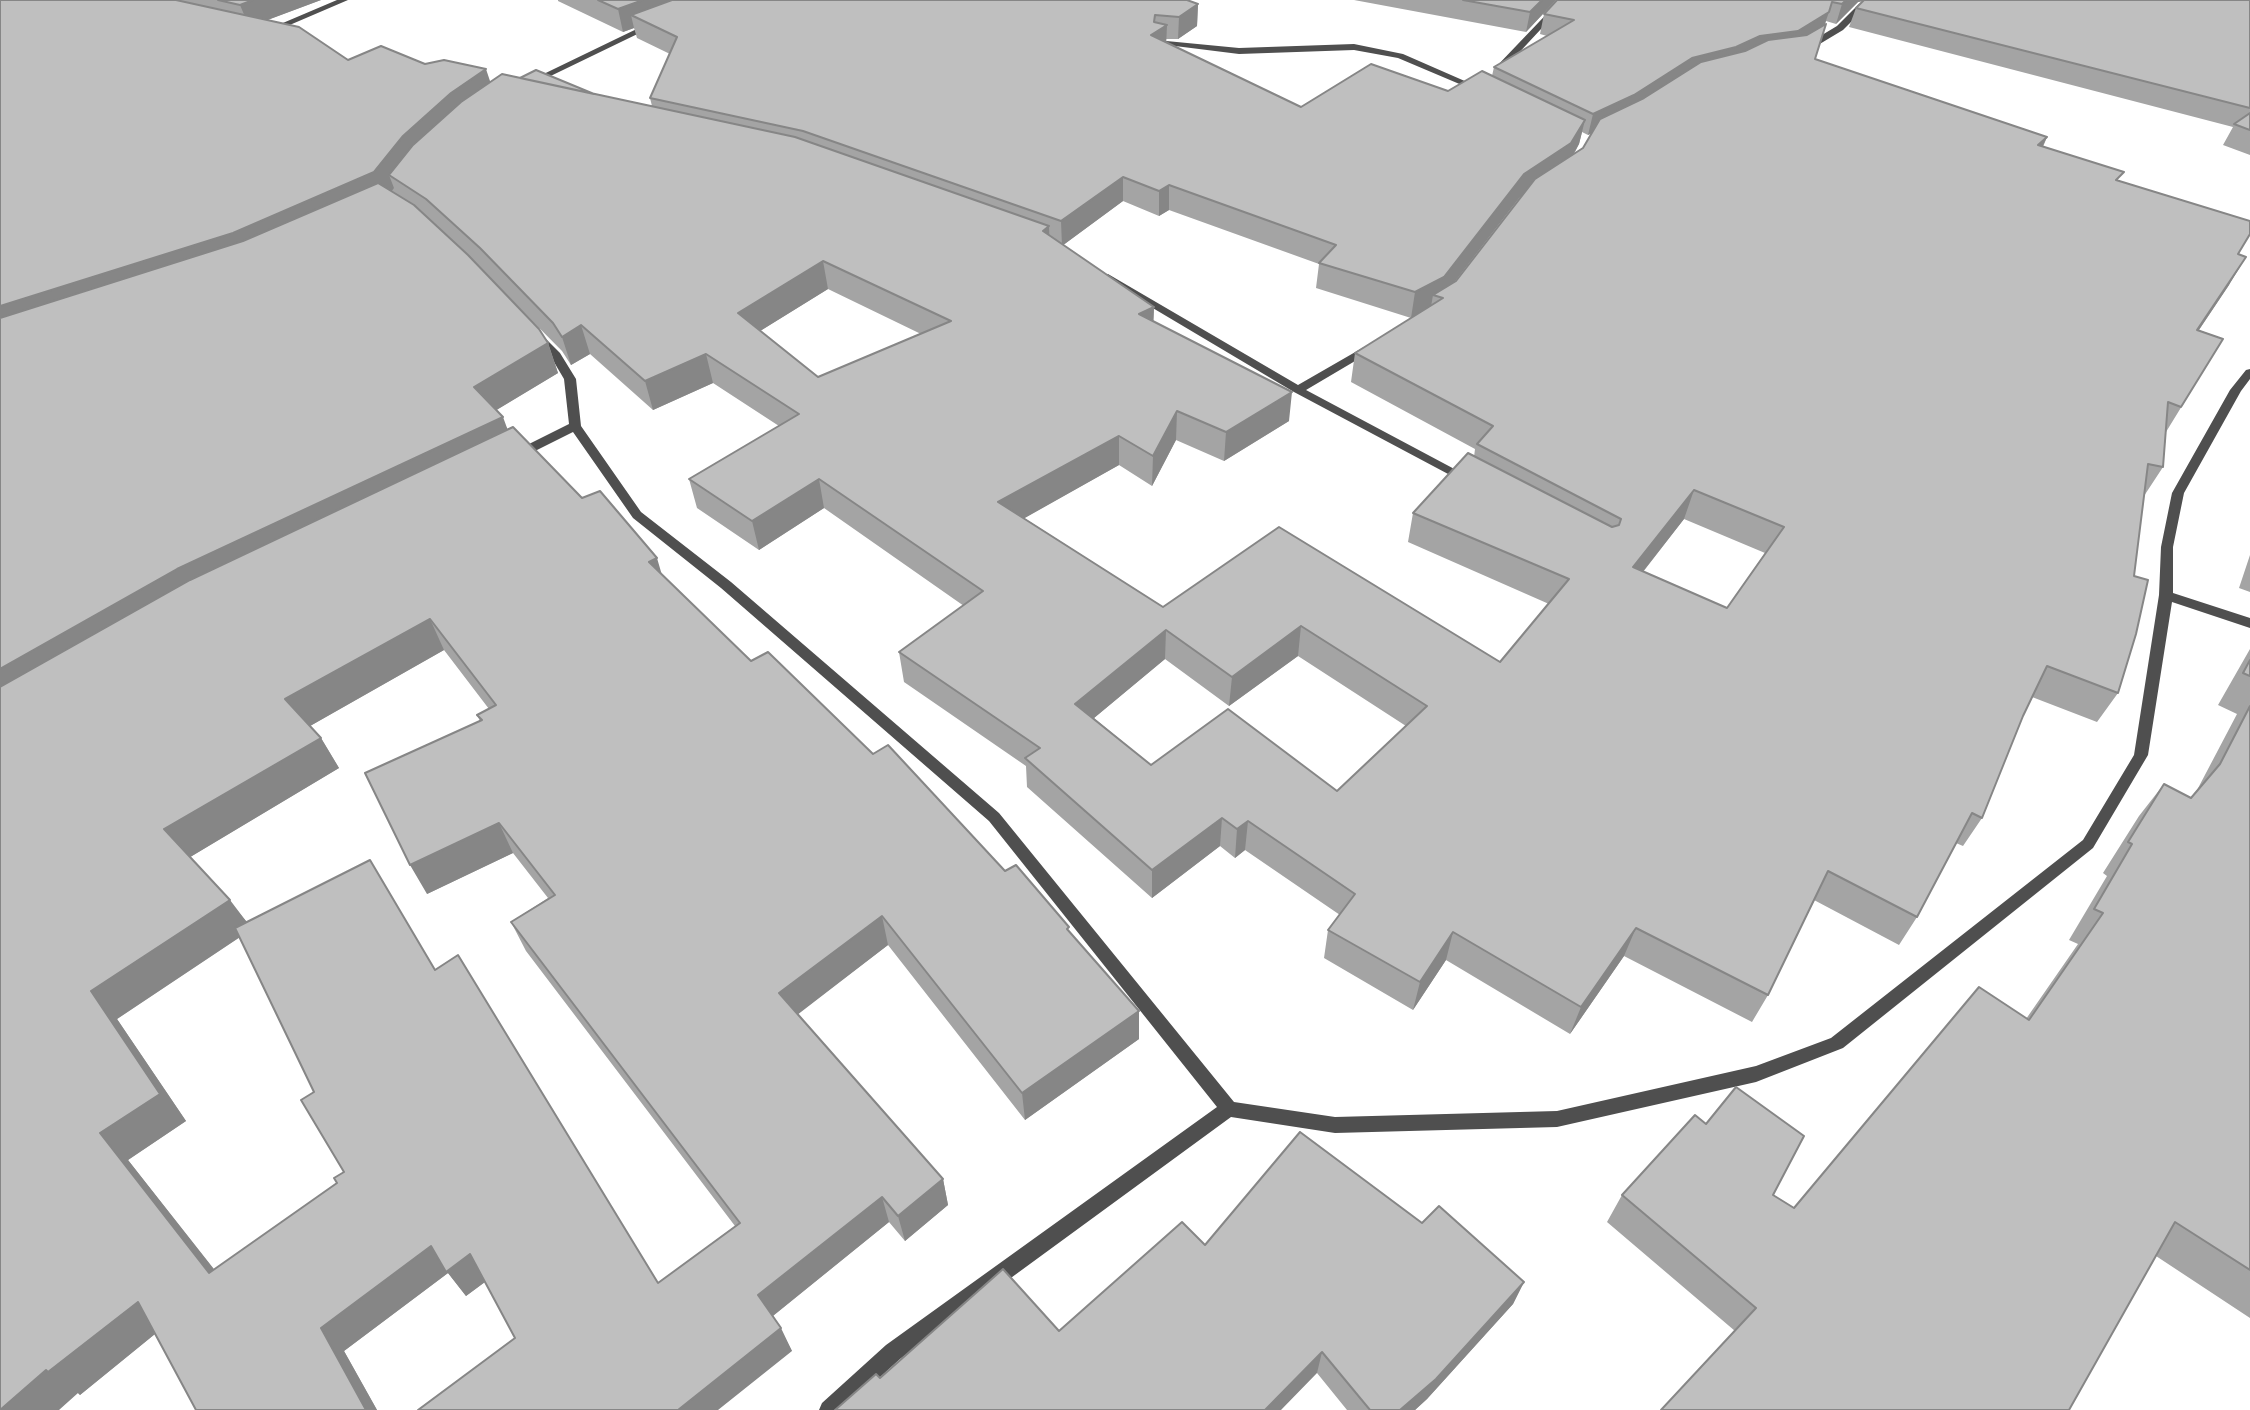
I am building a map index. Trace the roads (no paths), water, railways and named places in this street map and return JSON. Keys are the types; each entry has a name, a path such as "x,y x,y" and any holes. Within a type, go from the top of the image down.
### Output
{"street":[{"path":"264,32 344,0"},
{"path":"1480,89 1564,0"},
{"path":"1795,56 1840,28 1862,6 1878,0"},
{"path":"522,87 656,24"},
{"path":"252,37 278,43"},
{"path":"1159,42 1239,51 1354,47 1400,56 1490,95"},
{"path":"1096,270 1298,390 1481,486"},
{"path":"529,327 556,355 570,379 575,426 637,515 726,585 994,817 1229,1109 1335,1125 1557,1119 1756,1074 1837,1042 2088,845 2141,755 2166,595 2166,547 2178,493 2236,390 2250,372"},
{"path":"1298,390 1377,345"},
{"path":"502,461 575,426"},
{"path":"2166,595 2250,623"},
{"path":"829,1410 893,1352 1229,1109"}]}
